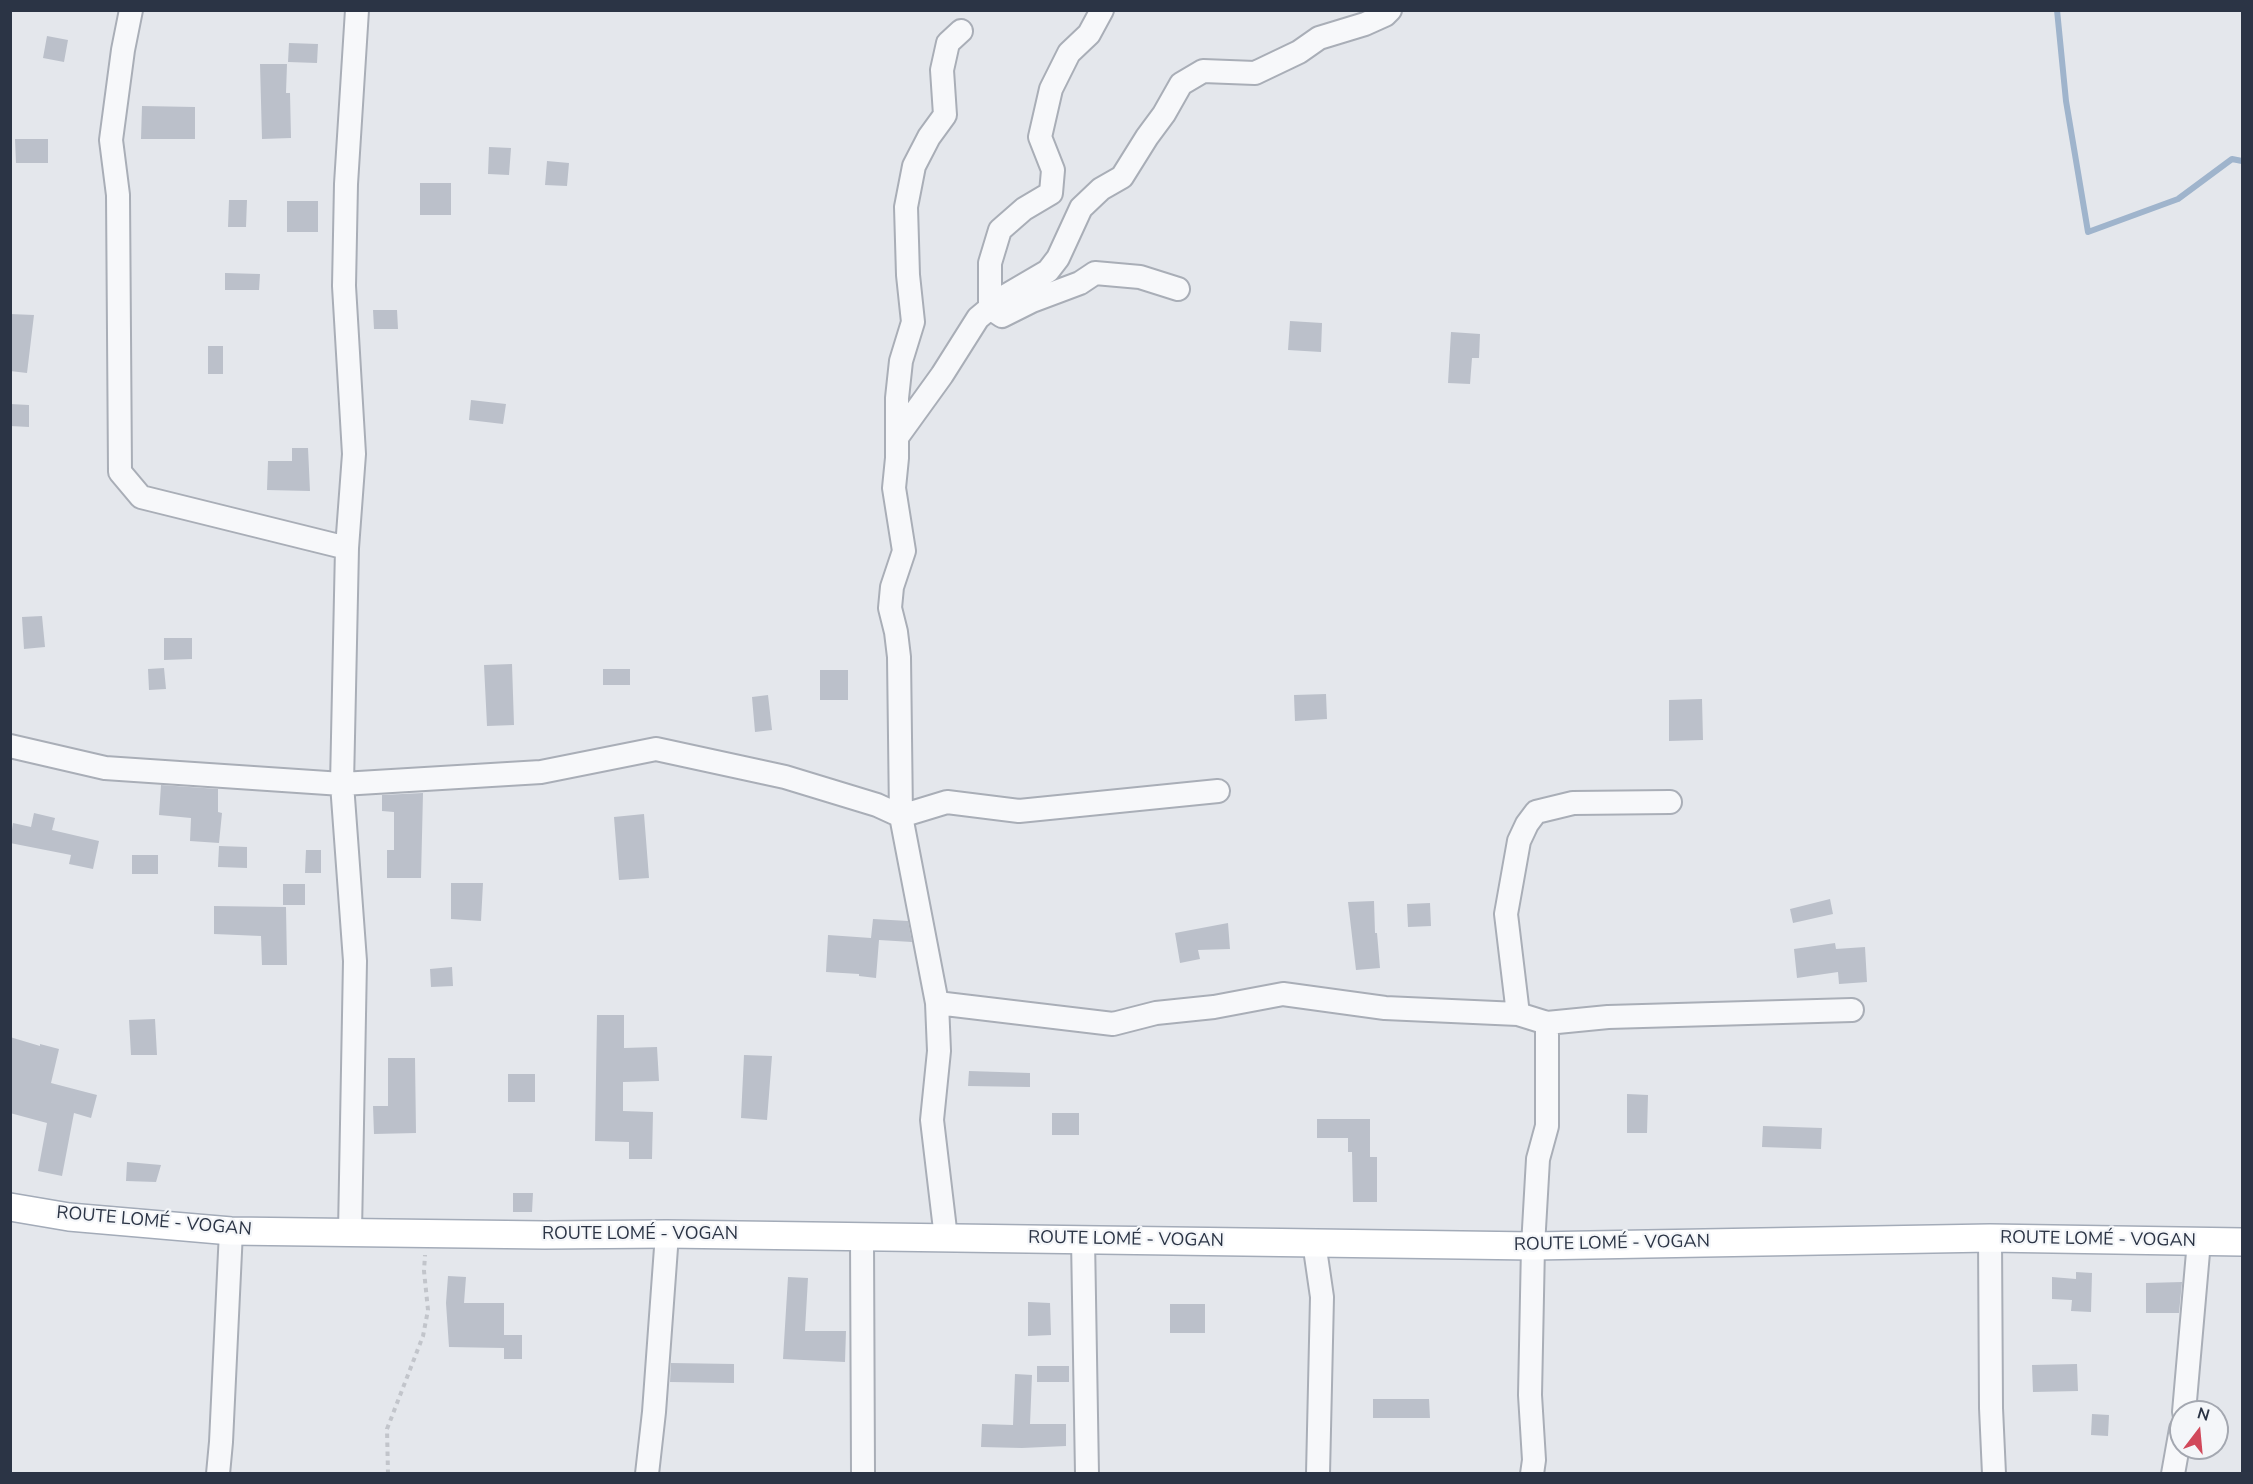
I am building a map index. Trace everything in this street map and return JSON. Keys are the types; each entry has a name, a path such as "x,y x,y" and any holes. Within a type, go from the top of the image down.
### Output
{"main road":[{"name":"ROUTE LOMÉ - VOGAN","path":"10,1207 69,1217 231,1231 667,1234 1533,1246 1990,1238 2242,1242"}],"street":[{"path":"131,10 123,50 111,140 118,195 120,472 141,497 347,548"},
{"path":"351,1232 355,961 342,784 347,548 354,454 344,286 346,184 357,10"},
{"path":"990,308 990,263 1000,230 1024,209 1051,193 1053,170 1040,137 1051,89 1069,53 1089,34 1102,10"},
{"path":"898,436 942,375 978,318 1006,295 1048,271 1062,250 1081,208 1101,189 1122,177 1181,84 1203,71 1255,73 1299,52 1319,38 1365,24 1385,15 1390,10"},
{"path":"946,1238 932,1120 939,1051 937,1003 901,816 899,657 890,608 892,587 904,551 894,488 898,436 897,398 901,361 913,322 908,275 906,207 914,166 929,136 945,115 942,70 948,43 960,31"},
{"path":"990,308 1002,316 1032,301 1080,283 1095,273 1140,277 1178,290"},
{"path":"10,746 105,768 342,784 541,772 656,749 785,777 877,805 901,816 947,802 1019,811 1218,791"},
{"path":"1518,1014 1506,914 1519,841 1527,824 1536,812 1573,803 1670,802"},
{"path":"937,1003 1113,1024 1156,1013 1214,1007 1283,994 1385,1008 1518,1014 1547,1023 1608,1017 1852,1010"},
{"path":"1532,1473 1534,1460 1530,1395 1533,1246 1538,1159 1546,1126 1547,1023"},
{"path":"218,1473 231,1231"},
{"path":"647,1473 654,1412 667,1234"},
{"path":"862,1238 863,1473"},
{"path":"1990,1238 1991,1408 1994,1473"},
{"path":"1083,1239 1087,1473"},
{"path":"2185,1400 2199,1241"},
{"path":"1314,1242 1322,1297 1318,1473"}],"path":[{"path":"388,1473 387,1429 423,1336 428,1310 424,1270 426,1234"}],"building":[{"path":"47,36 68,40 64,62 43,58"},
{"path":"289,43 318,44 317,63 288,62"},
{"path":"260,64 287,64 286,93 290,93 291,138 262,139"},
{"path":"142,106 195,107 195,139 141,139"},
{"path":"15,139 48,139 48,163 16,163"},
{"path":"489,147 511,148 509,175 488,174"},
{"path":"547,161 569,163 567,186 545,185"},
{"path":"420,183 451,183 451,215 420,215"},
{"path":"229,200 247,200 246,227 228,227"},
{"path":"287,201 318,201 318,232 287,232"},
{"path":"225,273 260,274 259,290 225,290"},
{"path":"373,310 397,310 398,329 374,329"},
{"path":"10,314 34,315 27,373 10,371"},
{"path":"1290,321 1322,323 1321,352 1288,350"},
{"path":"1451,332 1480,334 1479,358 1472,358 1470,384 1448,383"},
{"path":"208,346 223,346 223,374 208,374"},
{"path":"471,400 506,404 503,424 469,420"},
{"path":"10,404 29,405 29,427 10,426"},
{"path":"292,448 308,448 310,491 267,490 268,461 292,461"},
{"path":"42,616 45,647 24,649 22,617"},
{"path":"164,638 192,638 192,659 164,660"},
{"path":"512,664 514,725 487,726 484,665"},
{"path":"164,668 166,689 149,690 148,669"},
{"path":"603,669 630,669 630,685 603,685"},
{"path":"820,670 848,670 848,700 820,700"},
{"path":"1326,694 1327,719 1295,721 1294,695"},
{"path":"768,695 772,730 755,732 752,697"},
{"path":"1702,699 1703,740 1669,741 1669,700"},
{"path":"161,785 218,789 218,812 222,813 219,843 190,841 191,818 159,815"},
{"path":"423,793 421,878 387,878 387,850 394,850 394,812 382,811 382,795"},
{"path":"34,813 55,818 52,830 99,841 93,869 69,864 71,855 10,843 13,823 31,827"},
{"path":"644,814 649,878 619,880 614,817"},
{"path":"219,846 247,847 247,868 218,867"},
{"path":"306,850 321,850 321,873 305,873"},
{"path":"132,855 158,855 158,874 132,874"},
{"path":"451,883 483,883 481,921 451,919"},
{"path":"283,884 305,884 305,905 283,905"},
{"path":"1830,899 1833,914 1793,923 1790,909"},
{"path":"1374,901 1375,933 1377,933 1380,968 1356,970 1348,902"},
{"path":"1430,903 1431,926 1408,927 1407,904"},
{"path":"214,906 286,907 287,965 262,965 261,936 214,934"},
{"path":"873,919 908,921 912,942 879,940 876,978 859,976 859,974 826,972 828,935 871,938"},
{"path":"1228,923 1230,949 1198,950 1200,959 1180,963 1175,933"},
{"path":"1835,943 1836,949 1865,947 1867,982 1839,984 1838,972 1797,978 1794,949"},
{"path":"452,967 453,986 431,987 430,969"},
{"path":"597,1015 624,1015 624,1048 657,1047 659,1081 623,1082 623,1111 653,1112 652,1159 629,1159 629,1142 595,1141"},
{"path":"155,1019 157,1055 131,1055 129,1020"},
{"path":"10,1037 59,1049 51,1083 97,1095 91,1118 74,1113 62,1176 38,1171 47,1123 10,1113"},
{"path":"744,1055 772,1056 767,1120 741,1118"},
{"path":"388,1058 415,1058 416,1133 374,1134 373,1106 388,1106"},
{"path":"969,1071 1030,1073 1030,1087 968,1086"},
{"path":"508,1074 535,1074 535,1102 508,1102"},
{"path":"1627,1094 1648,1095 1647,1133 1627,1133"},
{"path":"1052,1113 1079,1113 1079,1135 1052,1135"},
{"path":"1317,1119 1370,1119 1370,1157 1377,1157 1377,1202 1353,1202 1352,1152 1348,1152 1348,1138 1317,1138"},
{"path":"1763,1126 1822,1128 1821,1149 1762,1147"},
{"path":"127,1162 161,1165 156,1182 126,1181"},
{"path":"513,1193 533,1193 532,1212 513,1212"},
{"path":"2076,1272 2092,1273 2091,1312 2071,1311 2072,1300 2052,1299 2052,1277 2076,1279"},
{"path":"448,1276 466,1277 464,1303 504,1303 504,1335 522,1335 522,1359 504,1359 504,1348 449,1347 446,1303"},
{"path":"788,1277 808,1278 805,1331 846,1331 845,1362 783,1359"},
{"path":"2182,1282 2179,1313 2146,1313 2146,1283"},
{"path":"1028,1302 1050,1303 1051,1335 1028,1336"},
{"path":"1170,1304 1205,1304 1205,1333 1170,1333"},
{"path":"671,1363 734,1364 734,1383 670,1382"},
{"path":"2077,1364 2078,1391 2033,1392 2032,1365"},
{"path":"1037,1366 1069,1366 1069,1382 1037,1382"},
{"path":"1015,1374 1032,1375 1030,1424 1066,1424 1066,1446 981,1447 982,1424 1013,1425"},
{"path":"1373,1399 1429,1399 1430,1418 1373,1418"},
{"path":"2092,1414 2109,1415 2108,1436 2091,1435"}],"waterway":[{"path":"2057,10 2066,101 2088,232 2178,199 2232,159 2242,161"}]}
